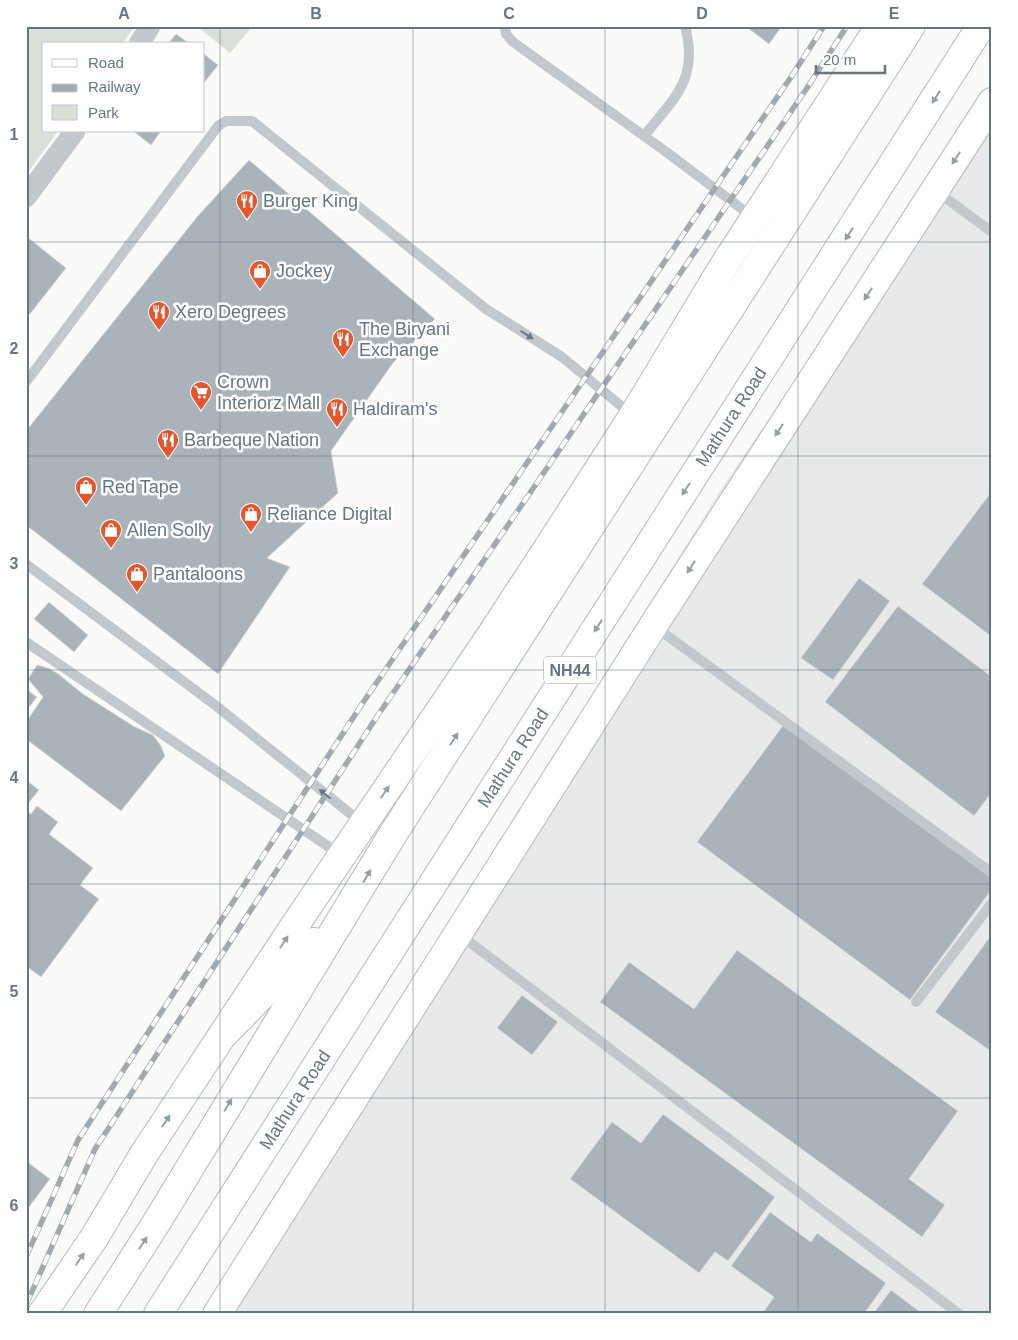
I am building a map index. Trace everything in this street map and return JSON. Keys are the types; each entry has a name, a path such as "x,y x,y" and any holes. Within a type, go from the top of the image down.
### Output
{"main road":[{"path":"26,1311 49,1304 94,1238 144,1154 493,632 633,416 723,267 880,26"},
{"path":"98,1314 393,834 911,26"},
{"name":"Mathura Road","path":"158,1314 981,26"},
{"path":"217,1314 653,626 992,102"},
{"path":"222,1036 348,906"}],"street":[{"path":"140,42 150,26"},
{"path":"26,197 74,132"}],"lane":[{"path":"505,26 506,34 513,42 755,218"},
{"path":"644,136 680,90 685,79 690,64 690,46 685,26"},
{"path":"26,382 218,126 226,121 252,121 486,309 562,357 633,416"},
{"path":"935,190 992,232"},
{"path":"26,564 215,705 363,824"},
{"path":"653,626 992,873"},
{"path":"26,642 342,856"},
{"path":"916,1002 992,903"},
{"path":"458,933 959,1314"}],"shaded area":[{"path":"992,89 992,1314 205,1314 723,486"}],"green space":[{"path":"26,26 135,26 123,42 42,42 42,132 57,132 26,175"},
{"path":"197,26 253,26 230,53"}],"building":[{"path":"745,26 782,26 769,44"},
{"path":"176,34 187,42 170,42"},
{"path":"205,55 218,65 205,82"},
{"path":"134,132 160,132 151,145"},
{"name":"Crown Interiorz Mall","path":"249,160 435,319 393,363 331,451 338,493 267,558 290,567 218,674 26,525 26,431 197,217"},
{"path":"26,236 66,268 26,319"},
{"path":"992,491 992,637 922,584"},
{"path":"859,578 890,601 833,680 801,658"},
{"path":"49,602 88,635 74,652 34,619"},
{"path":"898,606 992,677 992,792 974,816 825,702"},
{"path":"37,665 57,673 83,694 135,727 153,735 161,746 165,756 121,811 26,739 26,722 43,697 28,679"},
{"path":"26,689 37,697 26,711"},
{"path":"784,724 992,878 992,889 910,1000 697,842"},
{"path":"26,780 39,790 26,806"},
{"path":"37,806 58,822 49,834 93,868 80,885 99,899 41,977 26,966 26,811 31,814"},
{"path":"992,934 992,1052 935,1012"},
{"path":"737,950 958,1111 909,1179 945,1205 922,1237 600,1002 629,962 694,1009"},
{"path":"522,995 558,1022 532,1055 497,1028"},
{"path":"663,1114 775,1197 728,1261 715,1252 699,1273 570,1179 612,1122 641,1143"},
{"path":"26,1161 50,1179 26,1211"},
{"path":"770,1212 811,1242 817,1233 886,1283 864,1314 762,1314 774,1297 731,1266"},
{"path":"891,1290 923,1314 873,1314"}],"railway":[{"path":"26,1257 78,1140 362,704 824,26"},
{"path":"26,1305 95,1149 378,715 807,88 847,26"}],"place":[{"name":"Burger King","path":"247,220"},
{"name":"Jockey","path":"260,290"},
{"name":"Xero Degrees","path":"159,331"},
{"name":"The Biryani Exchange","path":"343,358"},
{"name":"Crown Interiorz Mall","path":"201,411"},
{"name":"Haldiram's","path":"337,428"},
{"name":"Barbeque Nation","path":"168,459"},
{"name":"Red Tape","path":"86,506"},
{"name":"Reliance Digital","path":"251,533"},
{"name":"Allen Solly","path":"111,549"},
{"name":"Pantaloons","path":"137,593"}]}
